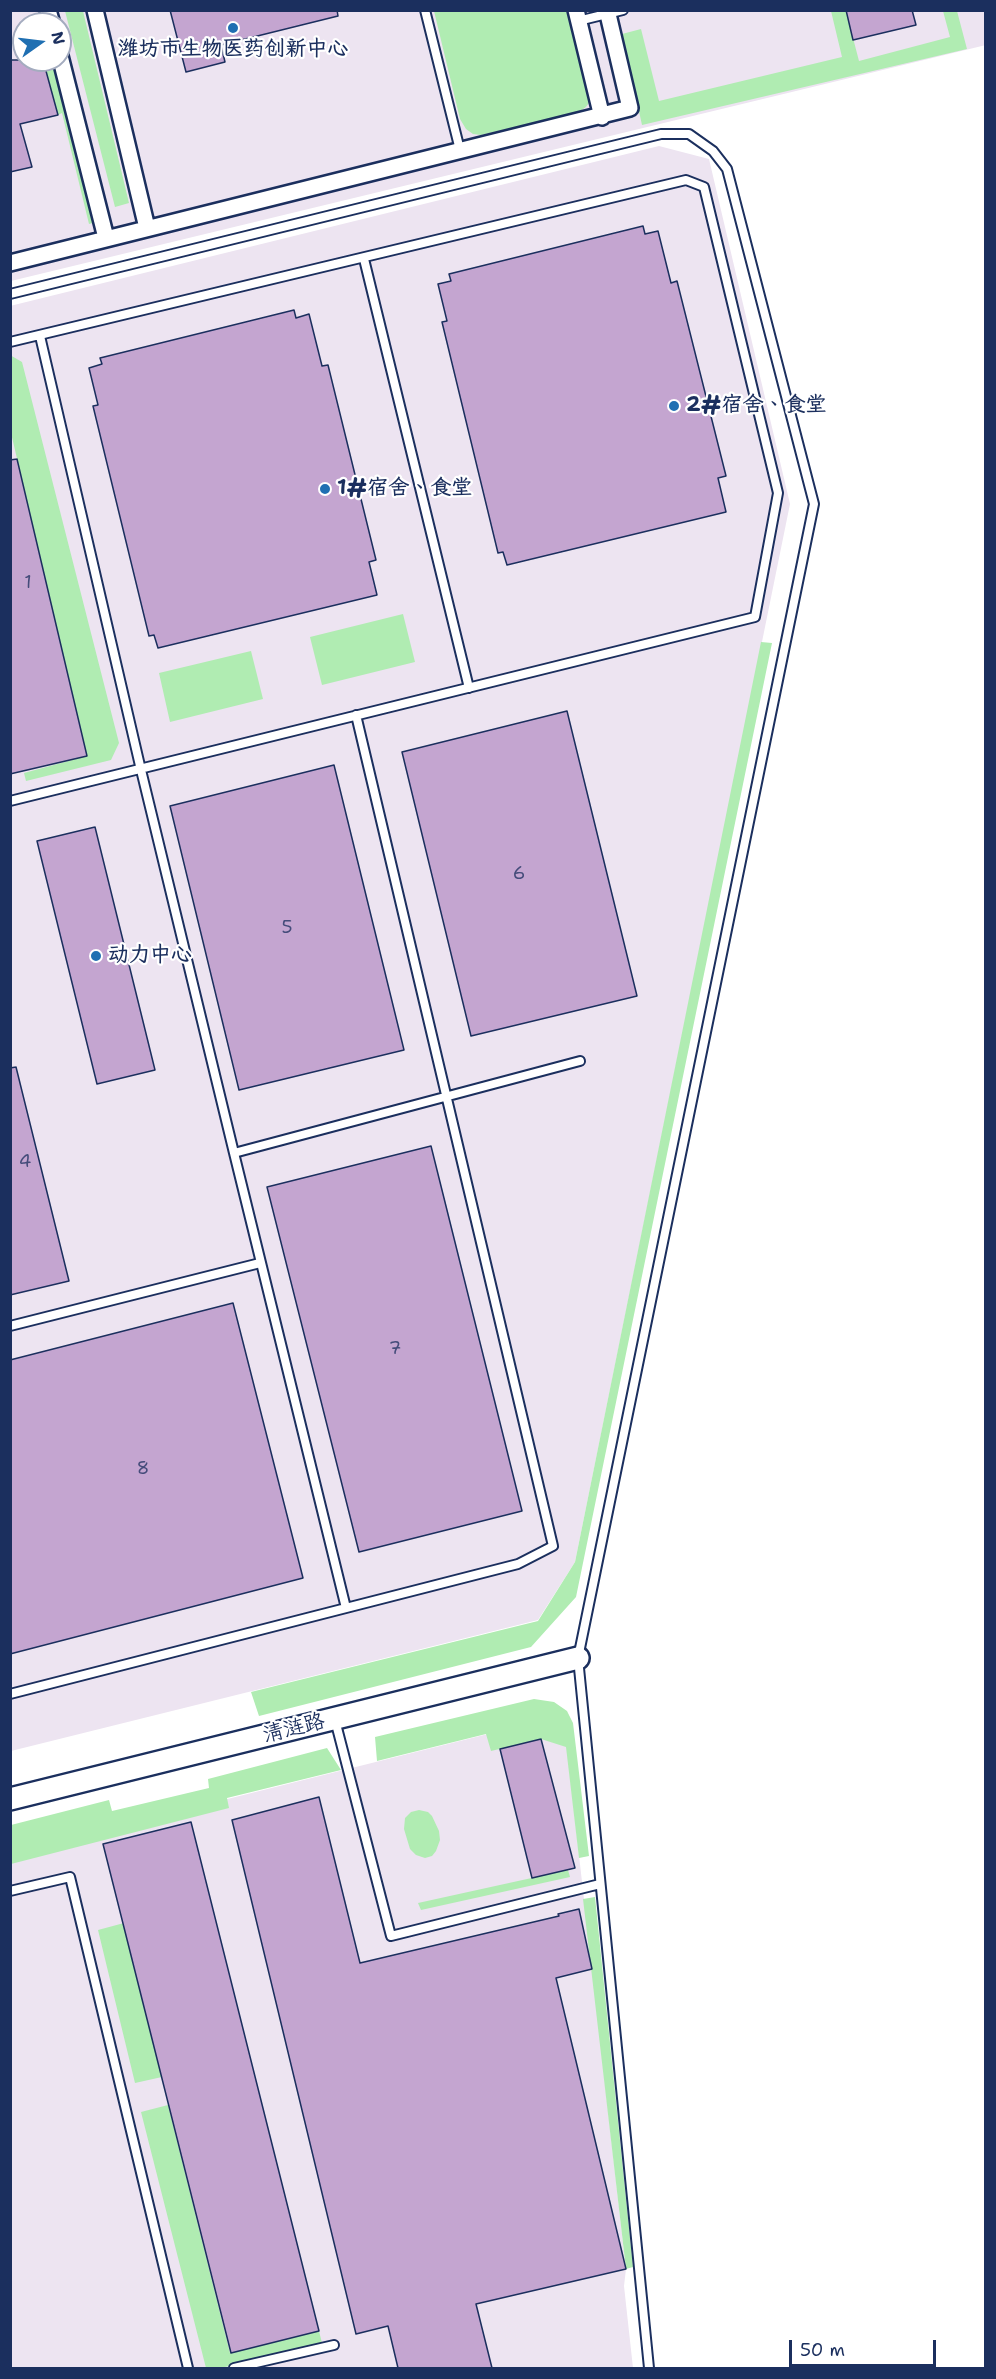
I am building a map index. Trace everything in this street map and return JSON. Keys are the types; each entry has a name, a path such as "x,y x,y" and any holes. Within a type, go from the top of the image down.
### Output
{"street":[{"path":"95,10 147,228"},
{"path":"10,263 460,150 602,117 630,108 613,12"},
{"path":"577,16 602,117"},
{"path":"64,72 106,238"},
{"name":"清涟路","path":"10,1799 578,1658"}],"lane":[{"path":"425,10 460,150"},
{"path":"577,16 613,12"},
{"path":"10,294 662,134 689,134 713,151 727,169 814,504 578,1658 649,2368"},
{"path":"10,342 686,180 704,187 778,493 755,617 10,801"},
{"path":"364,259 470,687"},
{"path":"40,336 141,770 346,1608"},
{"path":"10,1694 518,1564 553,1546 356,716"},
{"path":"234,1153 580,1061"},
{"path":"10,1326 260,1263"},
{"path":"335,1719 392,1936 600,1884"},
{"path":"10,1891 70,1877 188,2368"},
{"path":"234,2368 334,2345"}],"shaded area":[{"path":"985,10 986,45 11,281 10,11"},
{"path":"659,146 709,159 790,504 575,1562 538,1620 11,1751 10,306"},
{"path":"540,1721 566,1741 626,2269 624,2286 633,2368 11,2368 11,1853"}],"green space":[{"path":"83,11 129,203 115,207 72,38 72,12 65,12"},
{"path":"434,11 569,11 591,100 579,112 481,135 473,134 466,129 460,119"},
{"path":"831,11 846,11 859,61 950,37 943,11 957,11 967,49 642,125 622,34 641,29 659,101 842,57"},
{"path":"46,72 58,72 93,223 89,224 62,113 58,115"},
{"path":"10,355 22,362 119,743 111,760 26,781 24,773 87,756 11,433"},
{"path":"403,614 415,662 322,685 310,637"},
{"path":"761,642 772,643 576,1597 531,1647 259,1716 251,1692 538,1621 575,1562"},
{"path":"251,651 263,699 170,722 159,673"},
{"path":"534,1699 554,1702 567,1711 573,1723 589,1856 579,1858 566,1747 541,1739 491,1751 486,1734 377,1761 375,1737"},
{"path":"327,1748 341,1770 227,1798 229,1808 11,1864 11,1825 109,1800 112,1811 209,1788 208,1779"},
{"path":"419,1810 428,1812 432,1816 439,1831 440,1840 436,1851 432,1856 425,1858 416,1855 410,1849 404,1829 405,1818 411,1812"},
{"path":"568,1870 570,1877 421,1910 418,1903"},
{"path":"595,1897 633,2267 626,2269 583,1899"},
{"path":"124,1923 162,2077 135,2083 98,1930"},
{"path":"168,2105 230,2353 319,2331 322,2343 221,2368 206,2368 141,2112"}],"building":[{"name":"潍坊市生物医药创新中心","path":"170,10 337,10 338,16 221,45 225,62 186,72"},
{"path":"846,10 912,10 916,25 853,40"},
{"path":"10,60 12,60 12,72 46,72 58,115 20,124 32,167 10,172"},
{"name":"2#宿舍、食堂","path":"643,226 645,234 658,231 671,283 677,281 726,476 718,478 726,512 507,565 503,552 498,553 442,322 447,321 438,284 451,281 449,274"},
{"name":"1#宿舍、食堂","path":"294,310 296,318 309,314 322,366 328,365 376,560 369,562 377,595 158,648 154,635 149,636 93,406 98,405 89,368 102,364 100,358"},
{"path":"17,459 87,756 10,774 10,460"},
{"path":"567,711 637,996 471,1036 402,752"},
{"path":"334,765 404,1050 239,1090 170,806"},
{"name":"动力中心","path":"95,827 155,1070 97,1084 37,841"},
{"path":"16,1067 69,1281 10,1295 10,1068"},
{"path":"431,1146 522,1511 359,1552 267,1187"},
{"path":"233,1303 303,1578 10,1654 10,1360"},
{"path":"541,1739 575,1868 532,1878 500,1749"},
{"path":"319,1797 360,1963 559,1916 558,1914 579,1909 592,1969 556,1978 626,2269 476,2304 492,2368 398,2368 388,2326 356,2334 232,1820"},
{"path":"191,1822 319,2331 231,2353 103,1844"}],"place":[{"name":"潍坊市生物医药创新中心","path":"233,28"},
{"name":"2#宿舍、食堂","path":"674,406"},
{"name":"1#宿舍、食堂","path":"325,489"},
{"name":"动力中心","path":"96,956"}]}
